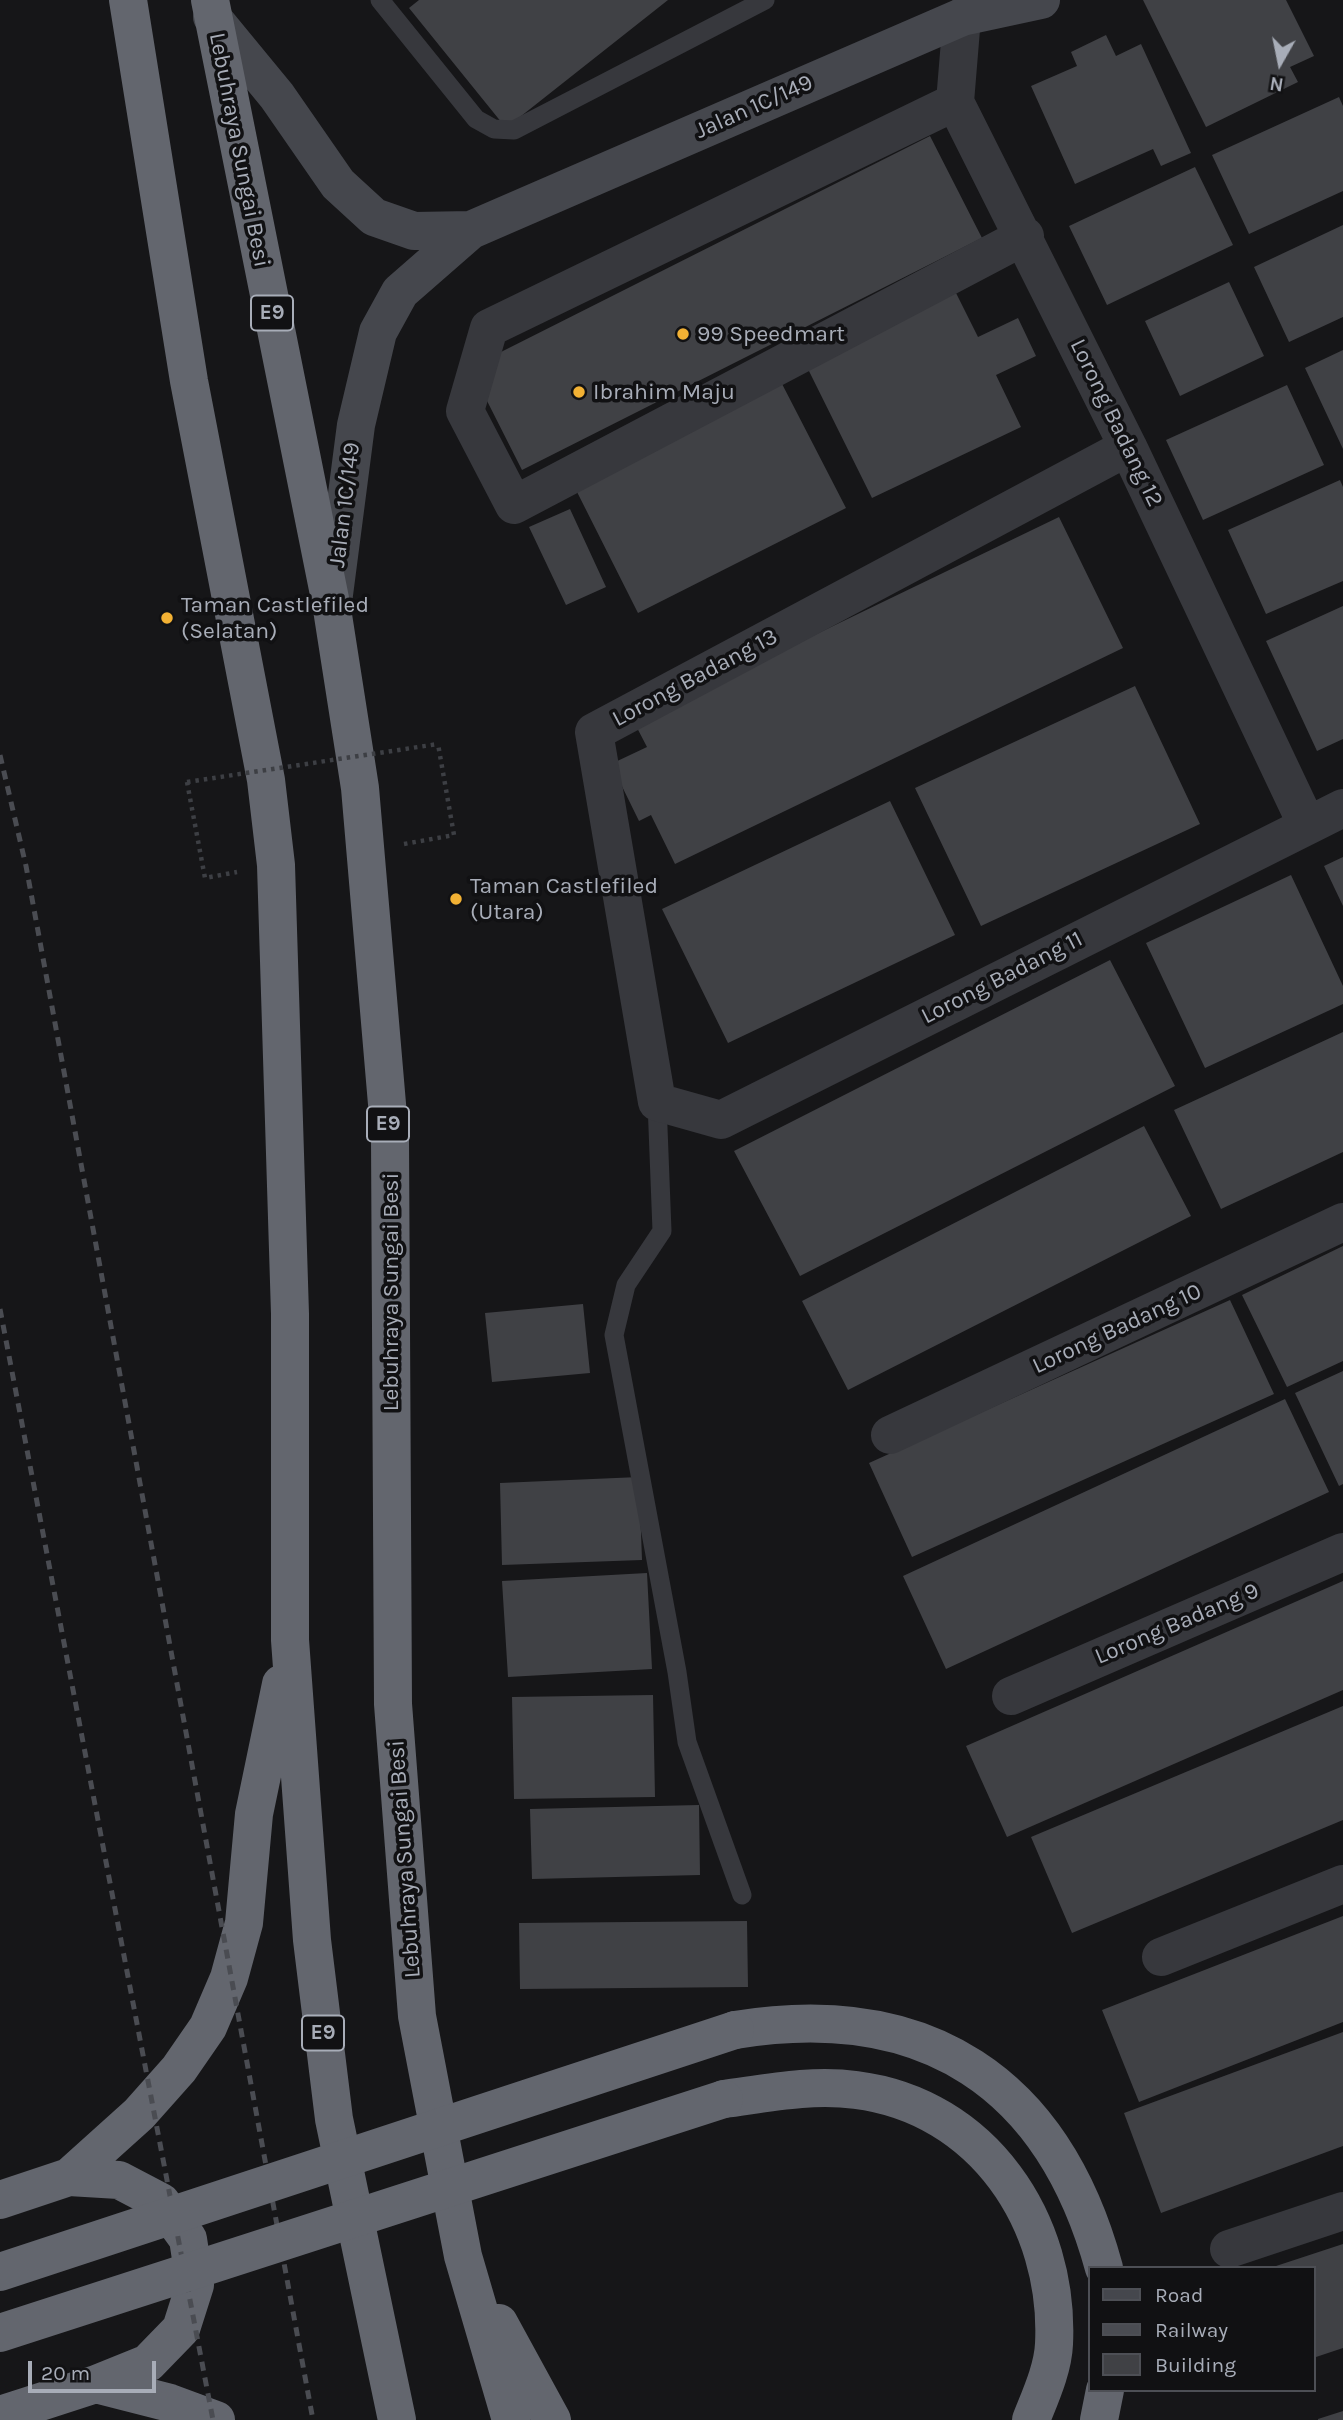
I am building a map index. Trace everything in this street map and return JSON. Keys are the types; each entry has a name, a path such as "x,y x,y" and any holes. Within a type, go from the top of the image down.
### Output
{"highway":[{"path":"114,0 144,104"},
{"name":"E9","path":"128,0 189,381 266,780 276,865 290,1314 290,1640 312,1940 334,2119 397,2420"},
{"name":"Lebuhraya Sungai Besi","path":"211,9 332,609 360,788 390,1139 393,1704 417,2016 463,2256 511,2420"},
{"path":"69,2177 139,2114 179,2069 208,2027 229,1978 244,1923 254,1814 290,1640"},
{"path":"0,2272 735,2030 778,2023 830,2022 883,2029 933,2047 975,2068 1015,2101 1073,2183 1103,2266"},
{"path":"0,2333 724,2099 812,2088 858,2090 906,2103 947,2123 984,2154 1011,2182 1035,2227 1048,2262 1054,2346 1031,2420"},
{"path":"0,2200 69,2177 119,2180 161,2202 188,2239 195,2285 181,2329 148,2362 96,2384 0,2415"},
{"path":"463,2256 552,2420"},
{"path":"96,2384 170,2403 216,2420"},
{"path":"1099,2420 1105,2392"}],"street":[{"name":"Jalan 1C/149","path":"332,609 356,425 378,332 400,292 471,230 968,6 1041,0"},
{"path":"968,6 955,102 489,328 465,411 514,505 1025,236"},
{"name":"Jalan 1C/149","path":"211,9 338,184 374,216 414,232 471,230"},
{"name":"Lorong Badang 12","path":"955,102 1025,236 1128,447 1307,825"},
{"name":"Lorong Badang 13","path":"657,1102 594,732 1128,447"},
{"name":"Lorong Badang 11","path":"657,1102 720,1120 1343,808"},
{"name":"Lorong Badang 10","path":"890,1436 1343,1222"},
{"name":"Lorong Badang 9","path":"1011,1696 1343,1552"},
{"path":"1161,1956 1343,1884"},
{"path":"1229,2249 1343,2211"}],"lane":[{"path":"380,0 476,120 494,130 514,130 765,0"},
{"path":"657,1102 662,1231 626,1285 614,1335 677,1672 687,1742 742,1895"}],"path":[{"path":"276,865 205,878 187,782 438,744 454,835 365,850"}],"building":[{"path":"419,0 668,0 506,128 409,8"},
{"path":"1143,0 1286,0 1314,56 1290,67 1298,82 1206,127"},
{"path":"1106,35 1116,56 1141,44 1191,153 1161,166 1153,149 1075,184 1031,86 1077,66 1071,52"},
{"path":"1339,97 1343,106 1343,191 1249,234 1212,155"},
{"path":"930,136 982,238 522,470 482,391 493,356"},
{"path":"1195,167 1233,245 1107,305 1069,226"},
{"path":"1343,225 1343,317 1289,342 1254,267"},
{"path":"1229,282 1264,356 1180,396 1145,321"},
{"path":"956,293 978,337 1018,318 1036,356 996,375 1021,427 872,498 806,365"},
{"path":"1343,350 1343,449 1305,368"},
{"path":"780,380 846,508 638,613 573,484"},
{"path":"1287,385 1324,465 1203,520 1166,440"},
{"path":"1340,480 1343,487 1343,581 1266,614 1228,530"},
{"path":"570,509 606,587 566,605 529,527"},
{"path":"1059,517 1123,648 675,864 651,815 639,821 611,764 647,747 634,722"},
{"path":"1343,606 1343,739 1317,751 1266,641"},
{"path":"1135,686 1200,824 981,926 915,788"},
{"path":"890,801 955,935 728,1043 662,909"},
{"path":"1343,857 1343,906 1324,866"},
{"path":"1291,875 1343,986 1343,1004 1205,1068 1146,943"},
{"path":"1110,960 1175,1086 800,1276 734,1151"},
{"path":"1343,1032 1343,1152 1221,1209 1174,1110"},
{"path":"1144,1126 1191,1216 848,1390 802,1301"},
{"path":"1343,1246 1343,1361 1287,1387 1242,1295"},
{"path":"1230,1300 1274,1394 912,1557 869,1463"},
{"path":"583,1304 590,1373 492,1382 485,1313"},
{"path":"1343,1371 1343,1484 1339,1486 1295,1393"},
{"path":"1285,1399 1329,1492 946,1669 903,1576"},
{"path":"639,1477 642,1560 502,1565 500,1483"},
{"path":"647,1573 652,1669 508,1677 502,1581"},
{"path":"1343,1581 1343,1690 1007,1837 966,1746"},
{"path":"653,1695 655,1797 514,1799 512,1697"},
{"path":"1343,1706 1343,1820 1072,1933 1031,1837"},
{"path":"699,1805 700,1875 532,1879 530,1809"},
{"path":"1343,1916 1343,2022 1139,2102 1102,2010"},
{"path":"747,1921 748,1987 520,1989 519,1923"},
{"path":"1343,2032 1343,2146 1161,2213 1124,2113"},
{"path":"1343,2244 1343,2348 1315,2357 1315,2266 1276,2266"},
{"path":"1343,2411 1343,2420 1318,2420 1318,2419"}],"railway":[{"path":"0,755 26,866 313,2420"},
{"path":"0,1309 213,2420"}],"place":[{"name":"99 Speedmart","path":"683,334"},
{"name":"Ibrahim Maju","path":"579,392"},
{"name":"Taman Castlefiled (Selatan)","path":"167,618"},
{"name":"Taman Castlefiled (Utara)","path":"456,899"}]}
